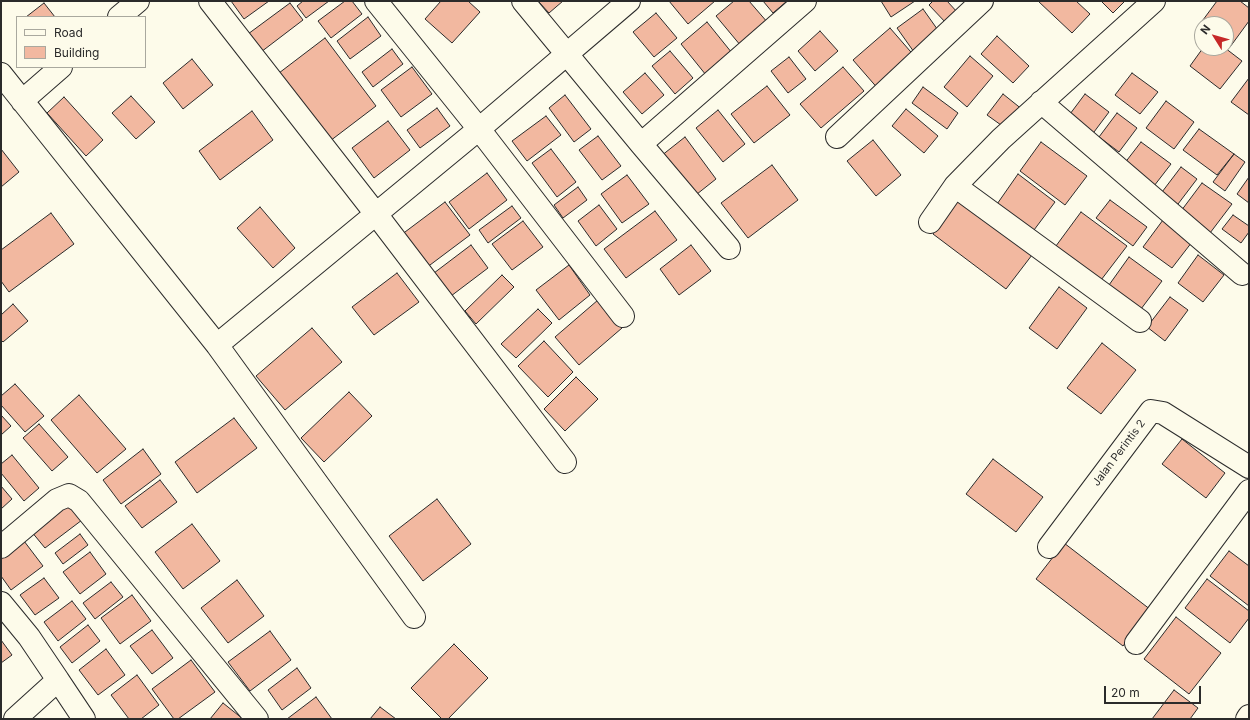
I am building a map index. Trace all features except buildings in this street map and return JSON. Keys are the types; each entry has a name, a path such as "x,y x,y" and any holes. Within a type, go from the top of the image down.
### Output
{"street":[{"path":"120,16 138,1"},
{"path":"210,1 376,214 565,462"},
{"path":"376,1 479,129 624,316"},
{"path":"523,1 566,55 729,248"},
{"path":"217,345 479,129 629,1"},
{"path":"641,144 805,1"},
{"path":"837,137 982,1"},
{"path":"930,222 955,186 1001,139 1154,1"},
{"path":"22,101 60,68"},
{"path":"1,74 217,345 414,617"},
{"path":"1041,102 1242,274"},
{"path":"955,186 1140,321"},
{"name":"Jalan Perintis 2","path":"1049,547 1151,411 1163,412 1249,467"},
{"path":"1136,642 1249,491"},
{"path":"1,548 57,500 69,495 79,501 257,719"},
{"path":"1,603 28,637 84,719"},
{"path":"16,719 58,680"}]}
